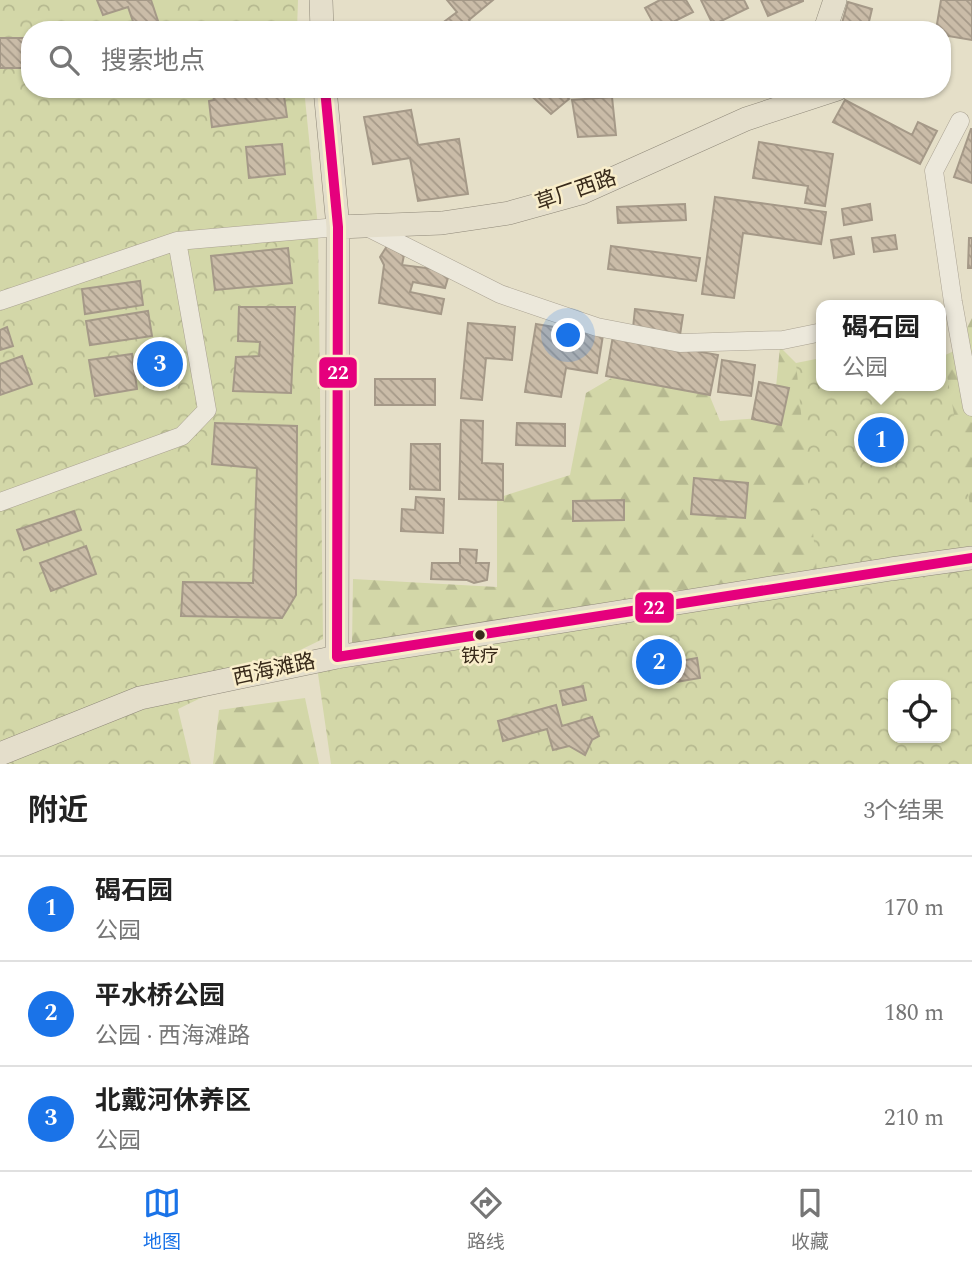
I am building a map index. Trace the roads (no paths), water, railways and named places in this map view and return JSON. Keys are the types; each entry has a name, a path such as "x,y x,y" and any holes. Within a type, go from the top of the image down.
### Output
{"main road":[{"path":"321,0 322,21"},
{"path":"828,21 835,0"},
{"path":"326,98 338,227 337,657"},
{"name":"草厂西路","path":"338,227 443,223 509,213 581,193 796,98"},
{"name":"西海滩路","path":"0,754 139,698 337,657 972,558"}],"street":[{"path":"946,300 934,171 960,121"},
{"path":"365,226 500,294 597,327 680,343 783,340 816,333"},
{"path":"0,301 177,241 338,227"},
{"path":"0,502 182,436 207,410 177,241"},
{"path":"946,304 972,407"}],"place":[{"name":"北戴河休养区","path":"160,364"},
{"name":"碣石园","path":"881,440"},
{"name":"铁疗","path":"480,635"},
{"name":"平水桥公园","path":"659,662"}]}
